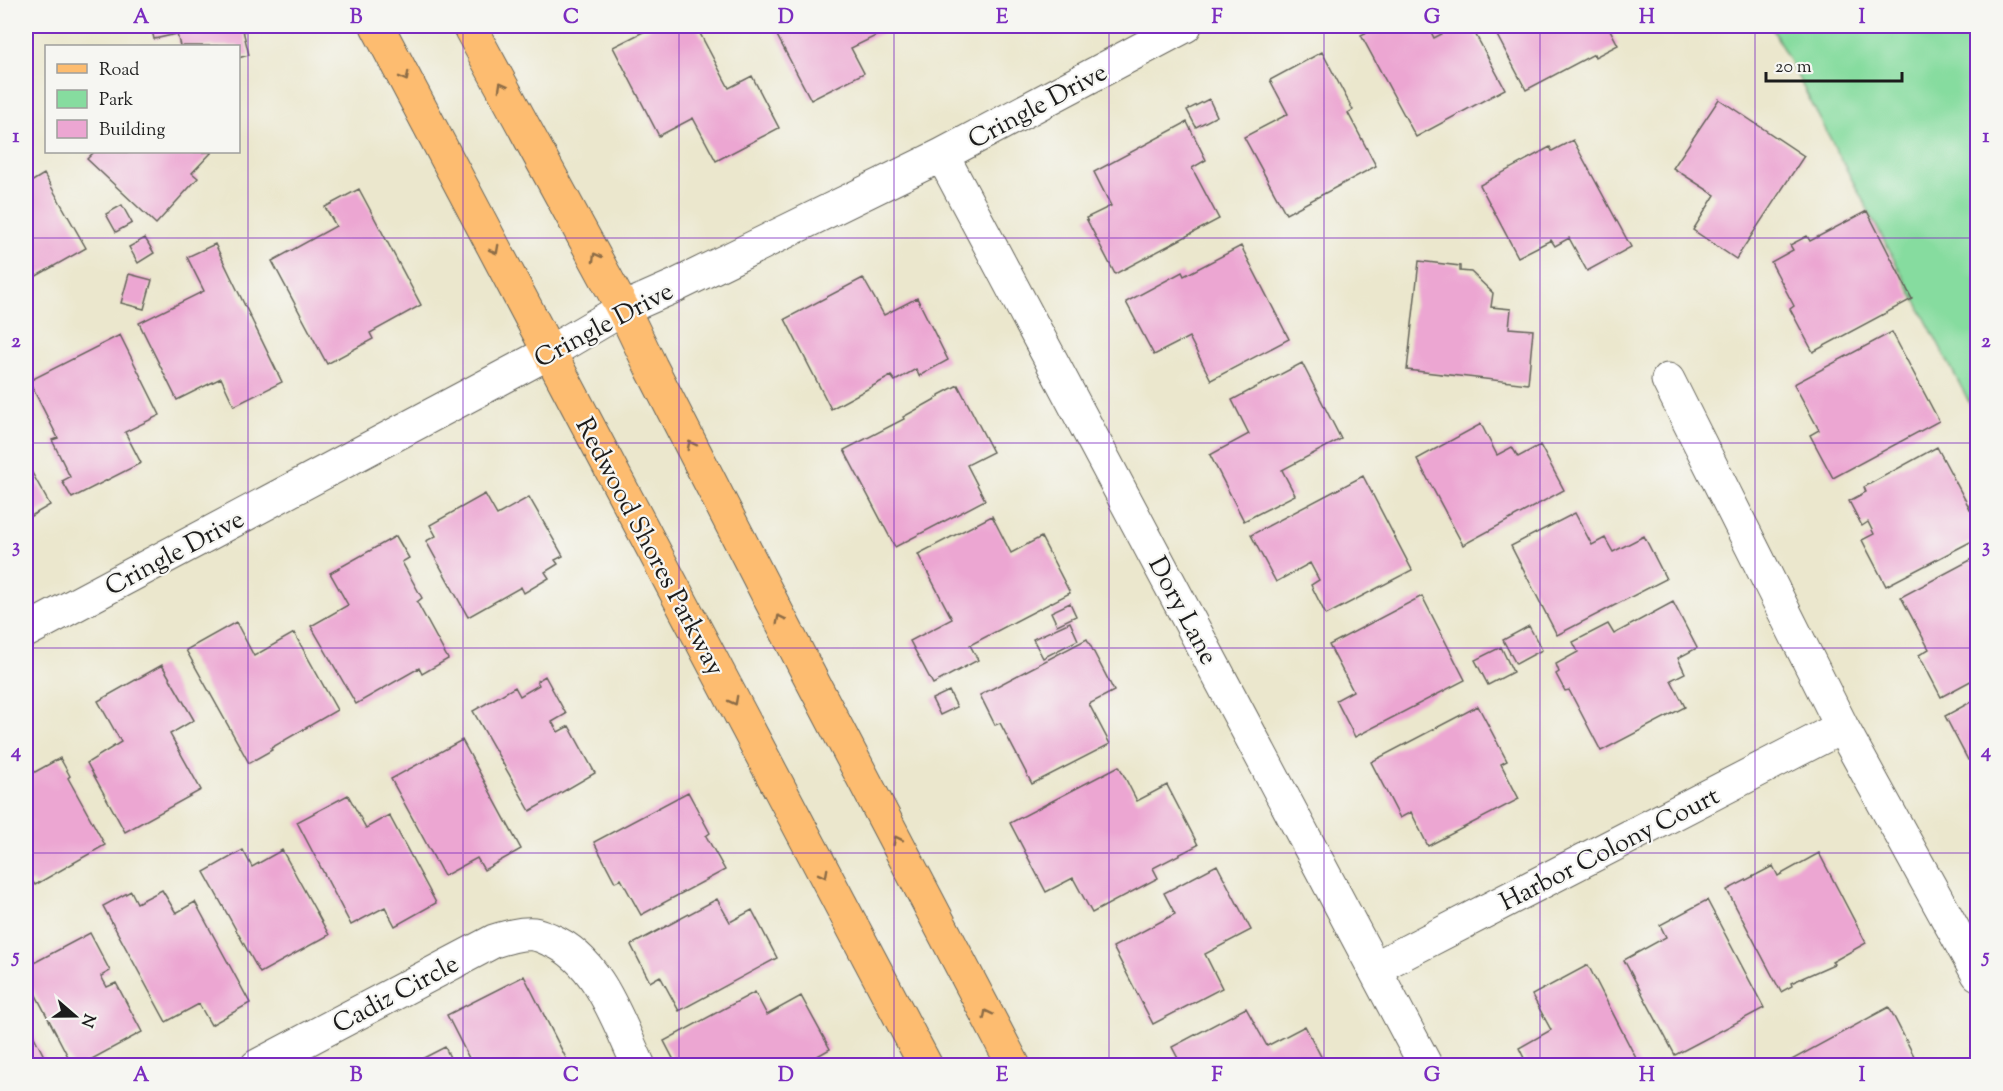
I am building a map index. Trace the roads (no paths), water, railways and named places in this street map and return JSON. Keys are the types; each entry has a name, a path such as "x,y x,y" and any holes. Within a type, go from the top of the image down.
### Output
{"main road":[{"name":"Redwood Shores Parkway","path":"378,26 926,1065"},
{"path":"469,26 624,309 651,367 801,660 1014,1065"}],"street":[{"name":"Cringle Drive","path":"26,631 550,352 624,309 942,155 1185,26"},
{"name":"Dory Lane","path":"942,155 1426,1065"},
{"path":"1668,380 1842,727 1977,974"},
{"name":"Harbor Colony Court","path":"1375,968 1842,727"},
{"name":"Cadiz Circle","path":"257,1065 494,941 519,934 537,934 562,945 580,957 592,974 639,1065"}]}
